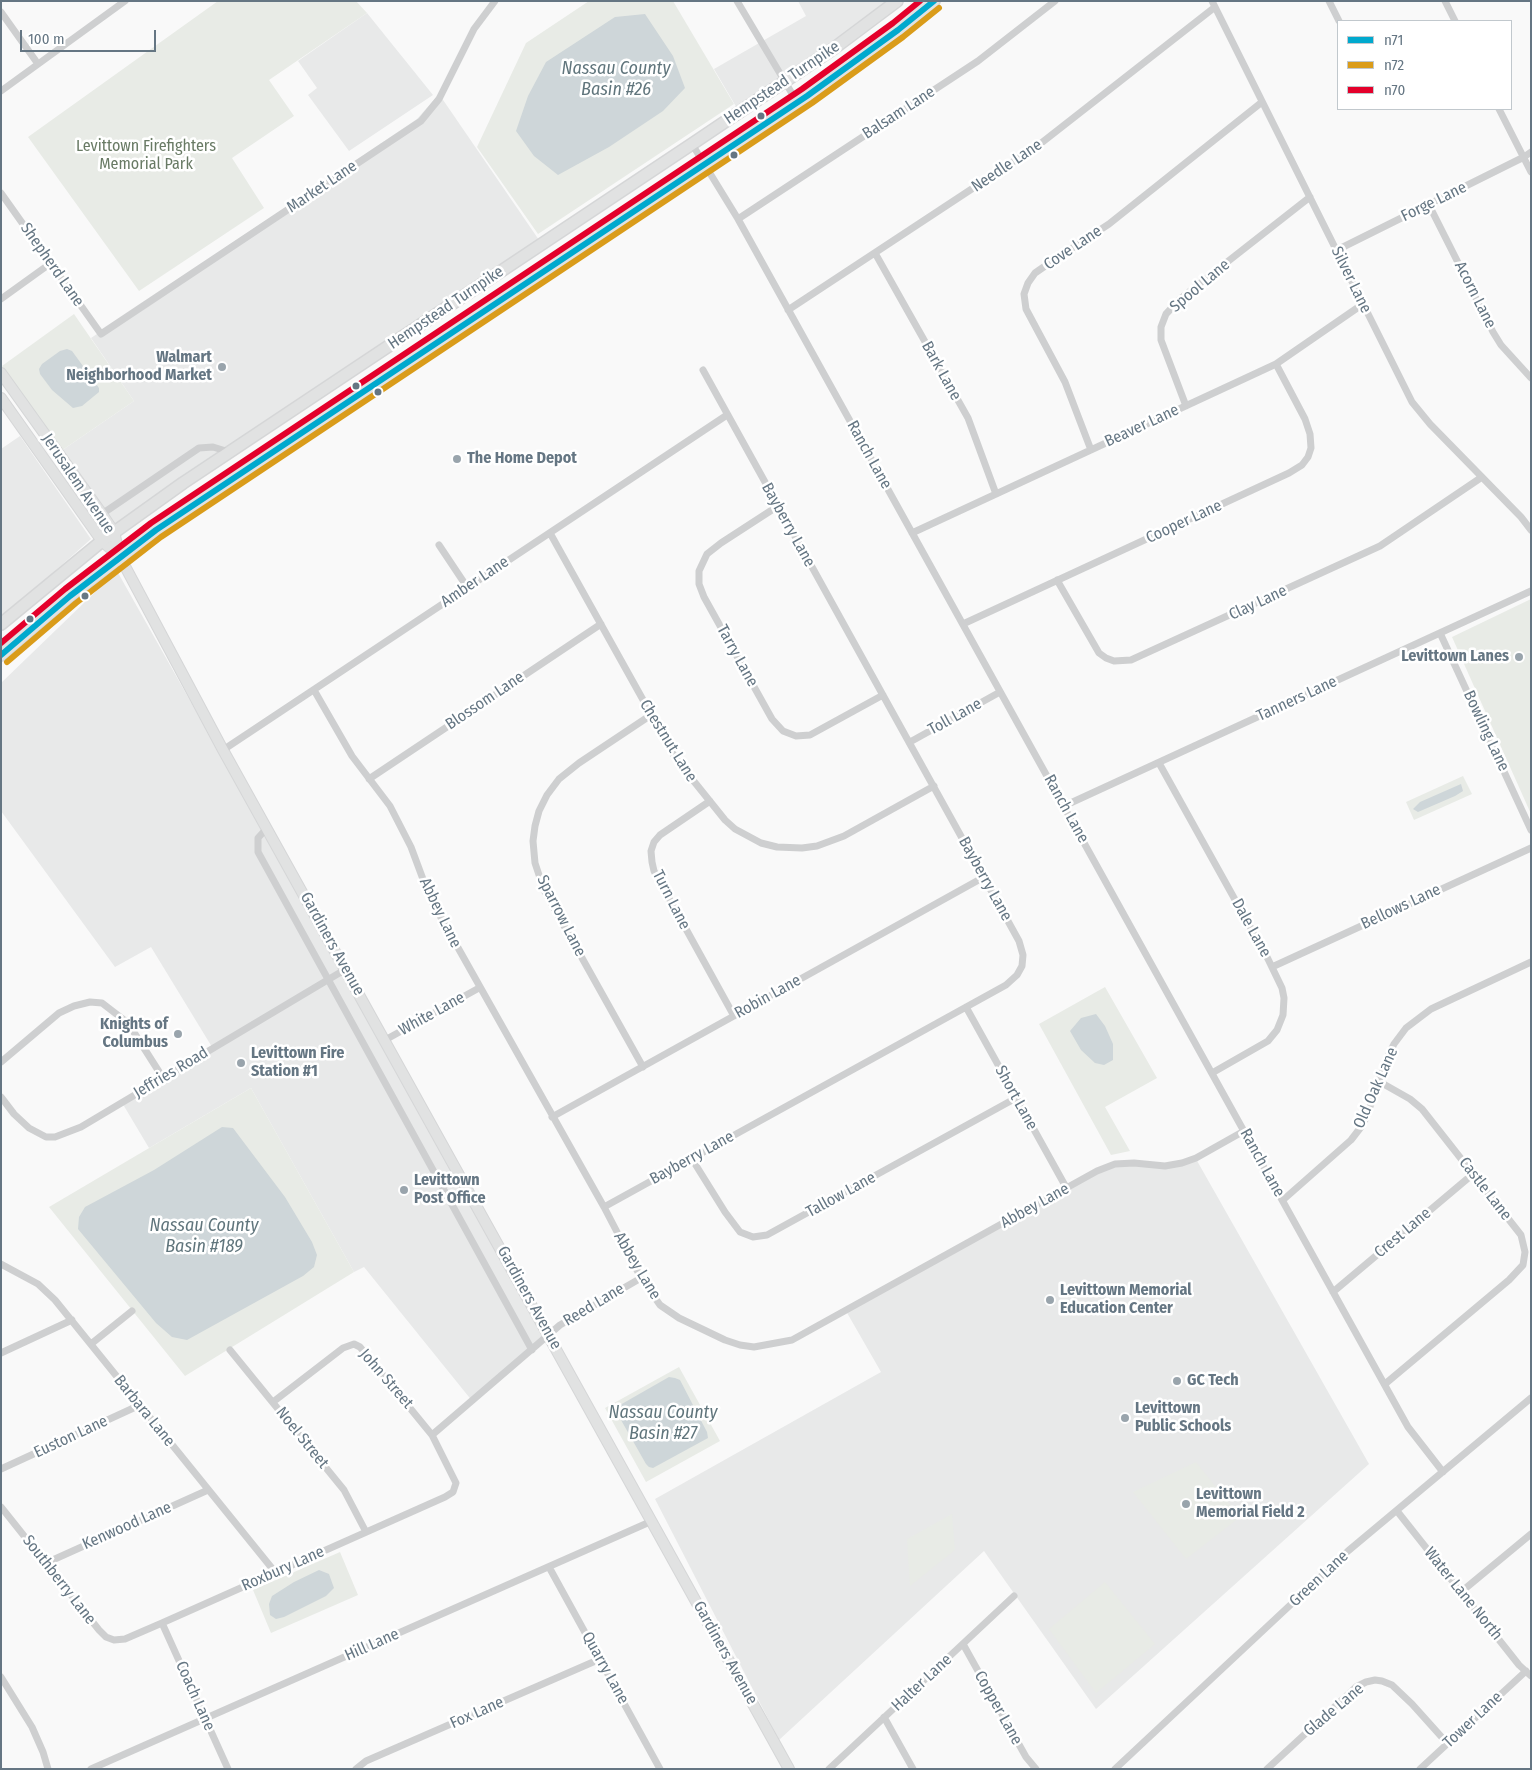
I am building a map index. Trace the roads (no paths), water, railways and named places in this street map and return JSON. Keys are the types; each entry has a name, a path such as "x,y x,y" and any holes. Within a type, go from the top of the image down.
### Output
{"main road":[{"name":"Hempstead Turnpike","path":"1,624 102,541 229,452 692,144 856,32 897,1"},
{"name":"Hempstead Turnpike","path":"1,655 70,596 156,530 797,102 898,30 934,1"},
{"name":"Jerusalem Avenue","path":"1,373 5,387 114,532 120,557"},
{"name":"Jerusalem Avenue","path":"1,398 102,541 120,557"},
{"name":"Gardiners Avenue","path":"120,557 223,750 789,1769"}],"street":[{"name":"Market Lane","path":"105,331 420,121 439,99 474,29 494,1"},
{"path":"737,1 797,102"},
{"name":"Balsam Lane","path":"738,219 978,61 1055,1"},
{"path":"1329,1 1338,20"},
{"path":"1445,1 1454,20"},
{"path":"1,91 123,2"},
{"name":"Silver Lane","path":"1213,4 1412,402 1430,424 1521,517 1531,530"},
{"name":"Needle Lane","path":"788,310 1040,144 1213,4"},
{"path":"1,12 38,64"},
{"name":"Cove Lane","path":"1091,450 1065,382 1026,309 1024,294 1028,283 1035,274 1048,264 1109,224 1262,102"},
{"path":"1500,110 1531,172"},
{"name":"Ranch Lane","path":"692,144 738,219 1408,1427 1443,1472"},
{"name":"Forge Lane","path":"1337,250 1524,158 1531,152"},
{"name":"Shepherd Lane","path":"1,193 101,334 105,331"},
{"name":"Spool Lane","path":"1186,406 1161,340 1161,327 1166,314 1180,299 1310,197"},
{"name":"Acorn Lane","path":"1429,205 1493,332 1501,345 1531,378"},
{"name":"Bark Lane","path":"876,253 968,418 996,494"},
{"path":"1,299 51,263"},
{"name":"Beaver Lane","path":"912,533 1276,364 1363,304"},
{"name":"Cooper Lane","path":"963,624 1289,473 1302,465 1308,457 1311,448 1310,434 1305,419 1276,364"},
{"name":"Bayberry Lane","path":"604,1207 1006,985 1017,975 1022,966 1023,955 1019,941 703,370"},
{"name":"Amber Lane","path":"223,750 727,415"},
{"path":"102,514 199,448 213,447 229,452"},
{"name":"Clay Lane","path":"1057,580 1100,653 1114,661 1131,660 1380,546 1482,477"},
{"name":"Tarry Lane","path":"778,506 707,554 699,571 699,584 704,597 772,719 783,731 796,736 810,735 883,696"},
{"name":"Chestnut Lane","path":"550,533 676,759 725,820 749,838 777,847 802,848 817,846 844,836 934,786"},
{"path":"439,545 467,587"},
{"name":"Tanners Lane","path":"1064,806 1531,591"},
{"name":"Blossom Lane","path":"369,779 601,624"},
{"name":"Bowling Lane","path":"1440,633 1531,830"},
{"name":"Abbey Lane","path":"314,690 352,756 390,806 411,847 430,898 604,1207 641,1278 660,1305 679,1318 740,1345 754,1347 792,1340 1097,1171 1115,1164 1134,1163 1165,1166 1182,1163 1196,1158 1244,1131"},
{"name":"Toll Lane","path":"910,742 1000,692"},
{"name":"Sparrow Lane","path":"643,1067 544,890 535,863 533,841 539,811 547,795 559,779 579,763 651,715"},
{"name":"Dale Lane","path":"1159,763 1272,967 1282,988 1284,998 1283,1015 1277,1030 1262,1046 1212,1073"},
{"name":"Turn Lane","path":"710,801 660,835 654,842 651,852 652,862 654,871 734,1016"},
{"name":"Gardiners Avenue","path":"267,828 258,838 258,852 532,1350"},
{"name":"Bellows Lane","path":"1272,967 1531,848"},
{"name":"Robin Lane","path":"552,1117 984,877"},
{"name":"Old Oak Lane","path":"1282,1200 1352,1140 1366,1118 1386,1060 1394,1044 1406,1028 1431,1008 1531,962"},
{"name":"Jeffries Road","path":"1,1097 14,1114 29,1128 46,1137 55,1137 81,1127 346,970"},
{"name":"White Lane","path":"385,1040 479,988"},
{"path":"1,1062 59,1013 74,1006 90,1002 102,1004 128,1023 163,1078"},
{"name":"Short Lane","path":"966,1007 1067,1189"},
{"name":"Castle Lane","path":"1380,1082 1410,1099 1422,1109 1521,1235 1526,1252 1523,1265 1510,1280 1385,1384"},
{"name":"Tallow Lane","path":"692,1159 725,1212 740,1232 753,1236 767,1236 1016,1098"},
{"name":"Crest Lane","path":"1334,1292 1474,1174"},
{"name":"Barbara Lane","path":"1,1264 38,1284 55,1300 274,1572"},
{"name":"Reed Lane","path":"549,1335 560,1325 641,1278"},
{"path":"90,1344 132,1311"},
{"path":"1,1353 72,1320"},
{"path":"432,1434 549,1335"},
{"name":"John Street","path":"273,1402 332,1356 349,1345 354,1344 369,1355 432,1434 452,1476"},
{"name":"Noel Street","path":"230,1350 344,1490 366,1532"},
{"name":"Green Lane","path":"1115,1769 1348,1551 1531,1398"},
{"name":"Euston Lane","path":"1,1469 140,1405"},
{"name":"Roxbury Lane","path":"99,1630 106,1637 114,1640 125,1639 162,1623 445,1497 453,1492 456,1484 452,1476"},
{"name":"Kenwood Lane","path":"46,1562 208,1490"},
{"name":"Southberry Lane","path":"1,1507 99,1630"},
{"name":"Water Lane North","path":"1397,1510 1528,1674"},
{"name":"Hill Lane","path":"91,1769 652,1522"},
{"path":"1461,1592 1530,1537"},
{"name":"Quarry Lane","path":"549,1567 660,1769"},
{"name":"Halter Lane","path":"829,1769 1014,1596"},
{"name":"Coach Lane","path":"162,1623 228,1769"},
{"name":"Copper Lane","path":"963,1644 1026,1757 1036,1769"},
{"name":"Fox Lane","path":"356,1769 366,1761 600,1659"},
{"name":"Tower Lane","path":"1420,1769 1447,1743 1528,1674"},
{"path":"1,1677 32,1727 48,1769"},
{"name":"Glade Lane","path":"1267,1769 1356,1686 1375,1680 1392,1685 1447,1743"},
{"path":"884,1717 913,1769"}],"water":[{"name":"Nassau County Basin #26","path":"645,14 673,56 685,88 663,111 609,147 558,175 534,156 516,131 528,96 546,62 615,17"},
{"path":"67,349 72,351 99,388 99,392 82,406 73,408 52,390 40,374 39,369 42,364 60,351"},
{"path":"1461,784 1463,791 1455,796 1418,812 1413,809 1420,802"},
{"path":"1096,1014 1105,1026 1113,1044 1113,1060 1104,1065 1095,1063 1081,1050 1070,1031 1081,1018"},
{"name":"Nassau County Basin #189","path":"222,1127 233,1128 285,1197 312,1242 317,1255 314,1267 303,1276 187,1340 172,1337 156,1323 78,1229 79,1217 85,1207 154,1170"},
{"name":"Nassau County Basin #27","path":"669,1377 680,1380 707,1432 708,1438 653,1468 646,1464 621,1420 620,1405"},
{"path":"319,1570 329,1574 334,1588 326,1596 284,1617 276,1619 270,1615 269,1604 272,1596 294,1582"}],"place":[{"name":"Walmart Neighborhood Market","path":"222,367"},
{"name":"The Home Depot","path":"457,459"},
{"name":"Levittown Lanes","path":"1519,657"},
{"name":"Knights of Columbus","path":"178,1034"},
{"name":"Levittown Fire Station #1","path":"241,1063"},
{"name":"Levittown Post Office","path":"404,1190"},
{"name":"Levittown Memorial Education Center","path":"1050,1300"},
{"name":"GC Tech","path":"1177,1381"},
{"name":"Levittown Public Schools","path":"1125,1418"},
{"name":"Levittown Memorial Field 2","path":"1186,1504"}],"park label":[{"name":"Levittown Firefighters Memorial Park","path":"146,156"}]}
